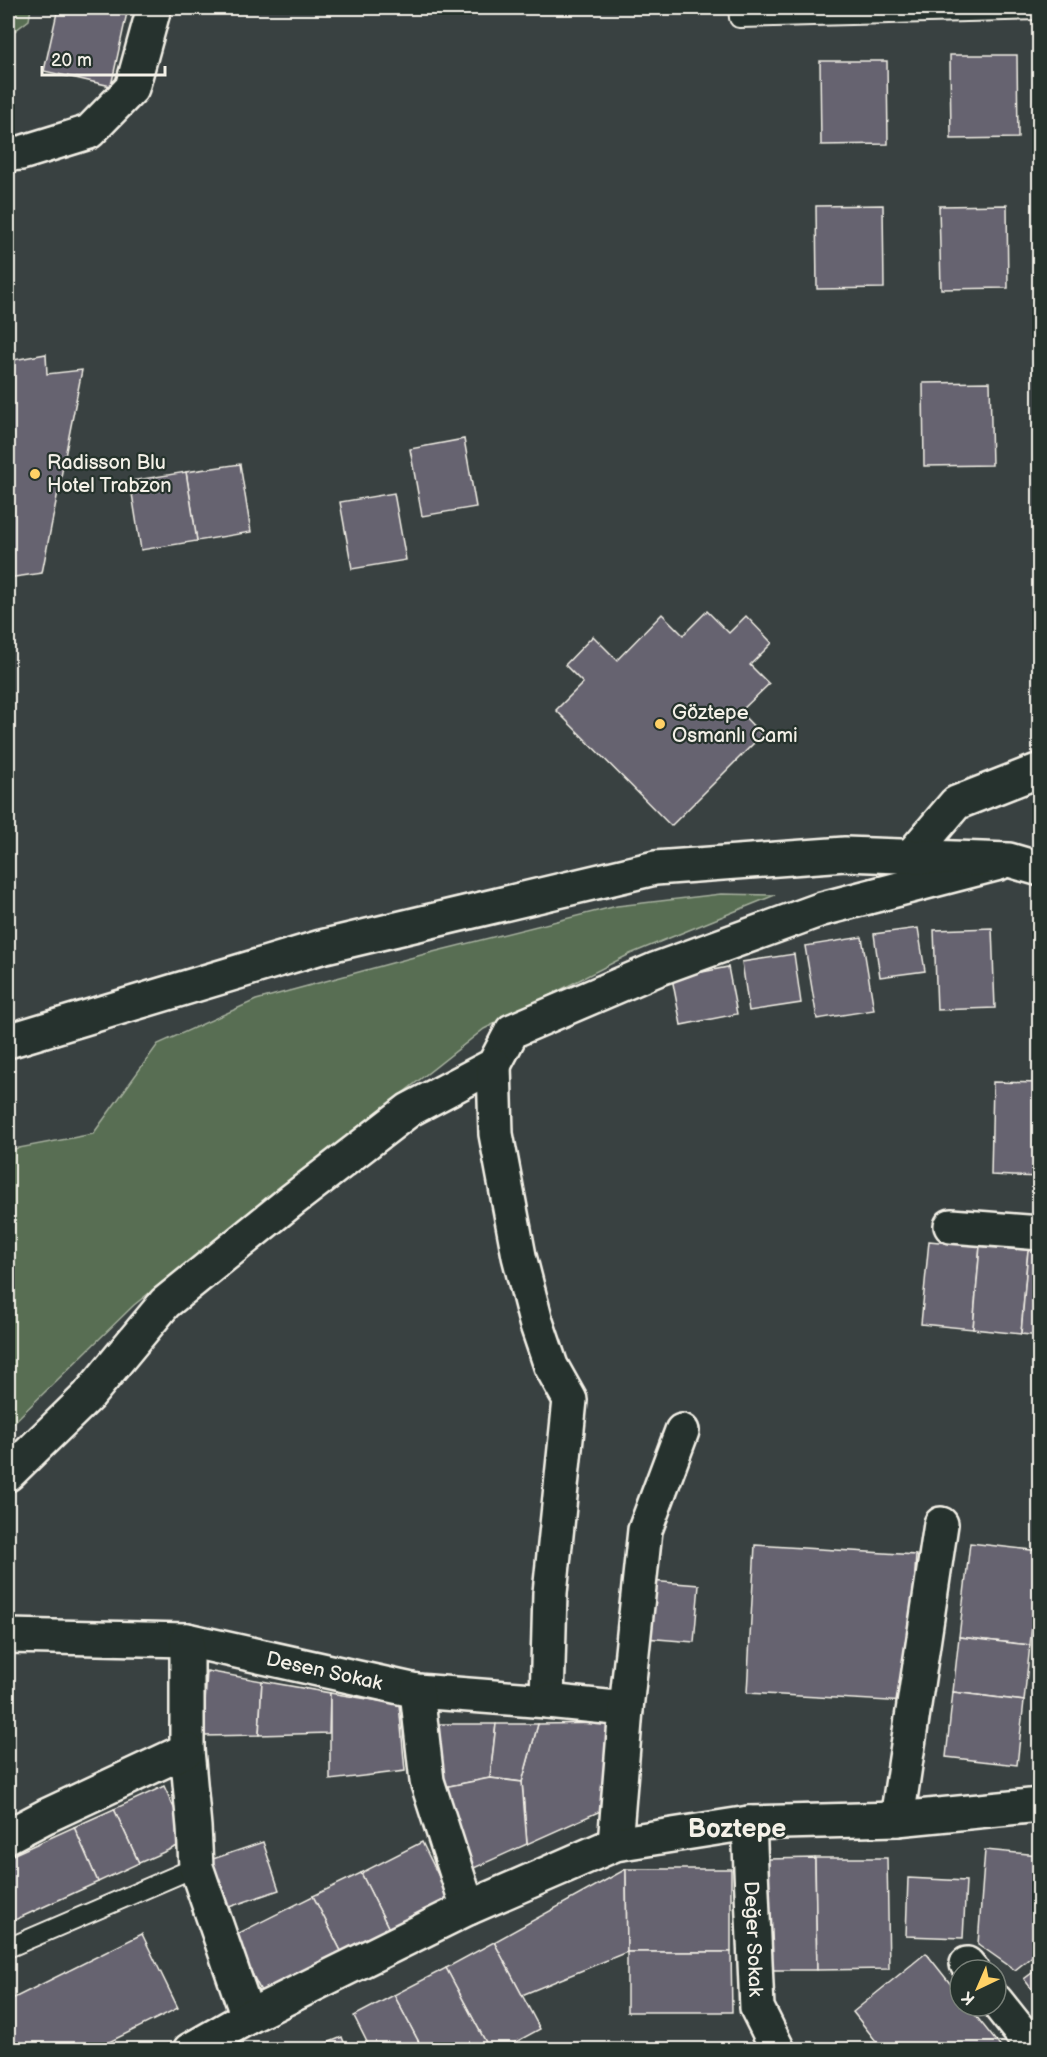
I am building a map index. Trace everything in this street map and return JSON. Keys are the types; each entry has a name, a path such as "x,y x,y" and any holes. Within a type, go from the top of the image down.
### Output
{"street":[{"path":"8,154 21,153 89,132 132,88 154,8"},
{"path":"911,856 956,803 1040,770"},
{"path":"8,1041 321,947 655,868 845,854 1024,864"},
{"path":"547,1701 550,1593 570,1400 551,1366 540,1333 519,1256 496,1134 494,1065 512,1031 657,969 822,909 1024,864"},
{"path":"8,1474 88,1396 165,1303 291,1201 409,1110 494,1065"},
{"path":"951,1226 1040,1233"},
{"path":"615,1844 626,1709 645,1530 682,1431"},
{"path":"897,1819 941,1524"},
{"name":"Desen Sokak","path":"8,1636 187,1640 417,1692 626,1709"},
{"path":"187,1640 187,1750 195,1827 195,1868 248,2017"},
{"path":"417,1692 427,1781 468,1908"},
{"path":"8,1836 187,1750"},
{"path":"190,2049 248,2017 468,1908 615,1844 749,1824 897,1819 1039,1805 1040,1793"},
{"name":"Değer Sokak","path":"749,1824 757,2008 778,2049"},
{"path":"1008,2016 1035,2049"},
{"path":"764,2049 778,2049"}],"lane":[{"path":"738,8 739,18 1040,10"},
{"path":"8,1948 195,1868"}],"green space":[{"path":"8,8 31,8 29,20 8,36"},
{"path":"721,894 775,895 630,954 484,1029 134,1305 8,1428 8,1150 93,1134 158,1044 256,1000 425,954 617,906"}],"building":[{"path":"58,8 128,8 111,86 44,71"},
{"path":"950,55 1017,55 1018,138 951,139"},
{"path":"820,61 887,61 888,144 821,145"},
{"path":"883,205 884,288 817,289 816,206"},
{"path":"1007,205 1008,288 941,289 939,206"},
{"name":"Radisson Blu Hotel Trabzon","path":"46,354 47,374 82,370 42,573 8,578 8,361"},
{"path":"990,382 992,465 924,466 923,383"},
{"path":"464,439 476,507 422,516 410,449"},
{"path":"240,464 251,532 197,541 186,472"},
{"path":"186,472 197,541 141,550 130,481"},
{"path":"394,493 406,560 352,569 340,502"},
{"name":"Göztepe Osmanlı Cami","path":"707,611 729,633 746,616 772,643 750,665 769,684 740,712 762,735 671,826 556,710 583,683 565,665 593,636 617,660 662,614 683,635"},
{"path":"918,928 925,971 880,977 874,934"},
{"path":"992,928 995,1008 937,1010 934,930"},
{"path":"862,937 874,1010 817,1019 805,946"},
{"path":"794,954 801,1003 749,1011 742,962"},
{"path":"728,967 737,1014 681,1025 672,978"},
{"path":"993,1082 1040,1083 1040,1177 991,1175"},
{"path":"929,1241 980,1246 973,1329 921,1324"},
{"path":"980,1246 1028,1250 1021,1334 973,1329"},
{"path":"1028,1250 1040,1251 1040,1336 1021,1334"},
{"path":"970,1543 1040,1551 1030,1645 959,1637"},
{"path":"755,1545 916,1555 907,1702 747,1693"},
{"path":"650,1581 699,1585 694,1642 645,1638"},
{"path":"959,1637 1030,1645 1024,1701 953,1692"},
{"path":"207,1671 262,1681 259,1735 203,1736"},
{"path":"262,1681 330,1693 329,1733 259,1735"},
{"path":"953,1692 1024,1701 1017,1765 946,1757"},
{"path":"330,1693 399,1704 405,1771 330,1780"},
{"path":"612,1723 605,1809 527,1844 522,1782 538,1724"},
{"path":"429,1724 496,1724 490,1778 444,1787"},
{"path":"496,1724 538,1724 522,1782 490,1778"},
{"path":"490,1778 522,1782 527,1844 463,1873 444,1787"},
{"path":"164,1786 189,1841 139,1863 114,1809"},
{"path":"114,1809 139,1863 98,1882 74,1827"},
{"path":"74,1827 98,1882 8,1923 8,1857"},
{"path":"263,1842 279,1890 223,1909 207,1861"},
{"path":"422,1842 451,1901 390,1931 361,1873"},
{"path":"985,1850 1040,1855 1040,1950 1015,1970 1008,1965 1008,1958 998,1958 978,1944"},
{"path":"815,1858 817,1970 770,1970 768,1859"},
{"path":"815,1858 887,1858 889,1969 817,1970"},
{"path":"626,1869 627,1952 522,1995 494,1942"},
{"path":"626,1869 731,1869 731,1952 627,1952"},
{"path":"361,1873 390,1931 343,1955 313,1896"},
{"path":"908,1878 966,1881 963,1938 906,1936"},
{"path":"313,1896 343,1955 263,1995 233,1936"},
{"path":"142,1934 178,2008 93,2050 8,2050 8,2001"},
{"path":"494,1942 540,2029 501,2050 490,2050 446,1968"},
{"path":"627,1952 731,1952 732,2012 627,2012"},
{"path":"926,1953 948,1981 948,2018 978,2018 1003,2050 883,2050 853,2012"},
{"path":"1040,1967 1040,2000 1024,1979"},
{"path":"446,1968 490,2050 423,2050 394,1995"},
{"path":"394,1995 423,2050 371,2050 354,2016"},
{"path":"342,2037 347,2050 310,2050"}],"place":[{"name":"Radisson Blu Hotel Trabzon","path":"35,474"},
{"name":"Göztepe Osmanlı Cami","path":"660,724"}],"district":[{"name":"Boztepe","path":"737,1828"}]}
